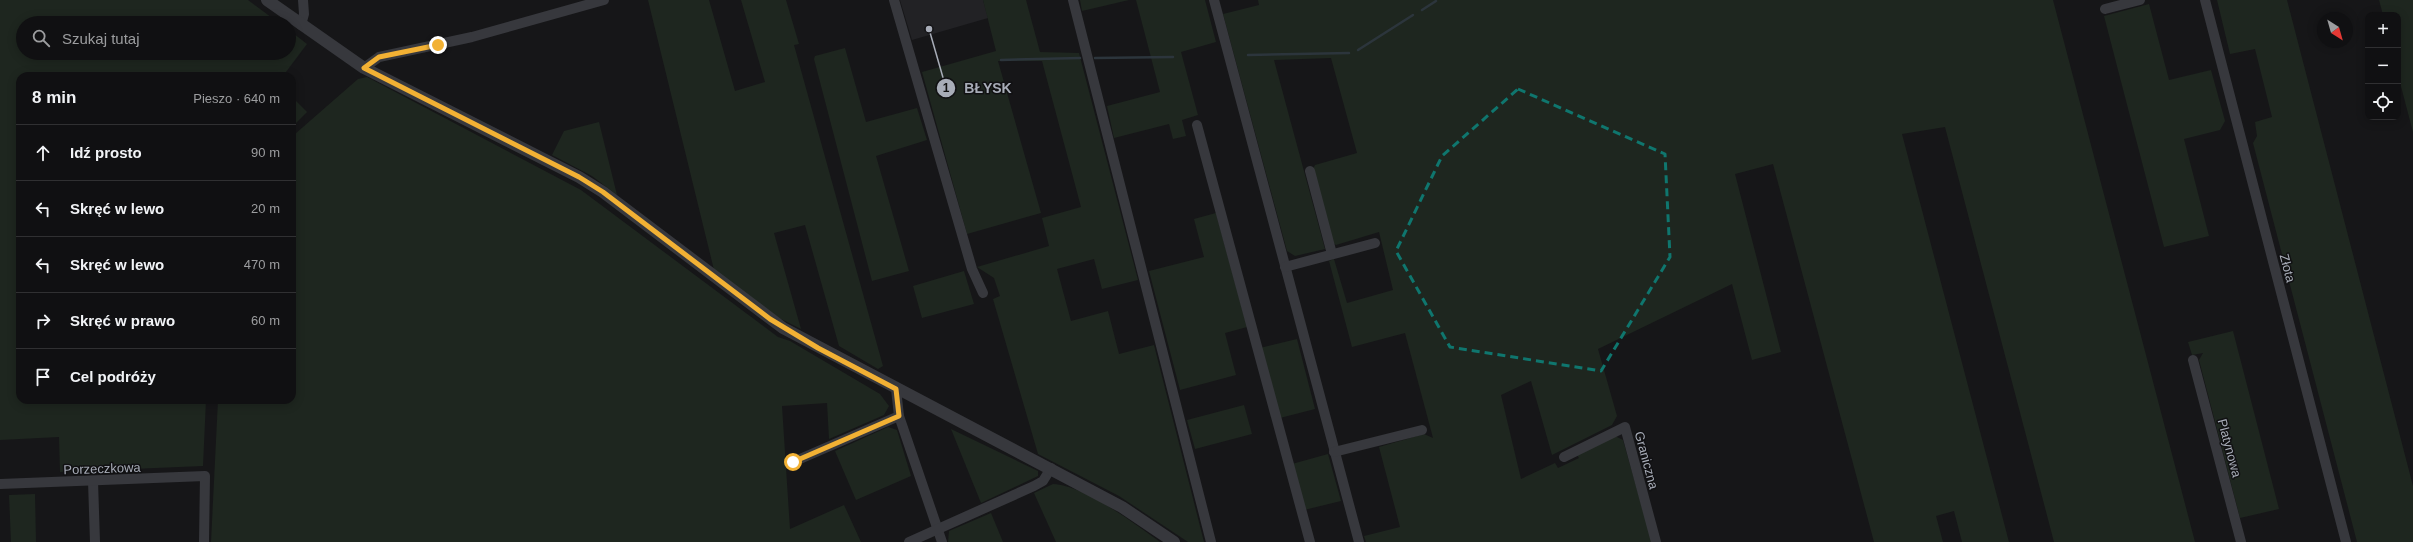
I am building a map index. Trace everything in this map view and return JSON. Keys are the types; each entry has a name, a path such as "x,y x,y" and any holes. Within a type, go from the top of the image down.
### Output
{"street":[{"path":"267,0 289,16"},
{"path":"301,25 304,14 303,0"},
{"path":"364,68 379,57 472,37 604,0"},
{"path":"894,0 972,269 983,293"},
{"path":"1073,0 1211,542"},
{"path":"1214,0 1359,542"},
{"path":"2105,9 2140,0"},
{"name":"Złota","path":"2205,0 2346,542"},
{"path":"296,21 364,68 597,188 777,324 896,389 1051,468 1122,507 1174,542"},
{"path":"1197,125 1310,542"},
{"path":"1310,172 1332,254"},
{"path":"1285,267 1375,243"},
{"name":"Platynowa","path":"2193,360 2242,542"},
{"path":"896,389 899,416 942,542"},
{"path":"793,462 899,416"},
{"name":"Graniczna","path":"1564,457 1625,427 1656,542"},
{"path":"1334,452 1422,430"},
{"path":"909,542 1034,486 1043,481 1051,468"},
{"name":"Porzeczkowa","path":"0,484 205,476 204,542"},
{"path":"93,481 95,542"}],"highlighted area":[{"path":"1518,89 1665,154 1670,257 1601,371 1450,347 1396,251 1442,156"}],"shaded area":[{"path":"0,0 248,0 270,16 16,16 16,60 295,60 286,72 16,72 16,404 206,404 203,466 60,472 59,437 0,440"},
{"path":"648,0 709,0 735,91 765,82 741,0 786,0 799,44 794,45 883,366 878,369 839,346 805,225 774,233 801,329 779,318 714,270"},
{"path":"900,0 983,0 988,18 912,40"},
{"path":"983,0 1026,0 1040,52 1079,53 1138,280 1102,289 1094,259 1057,269 1071,321 1108,311 1119,354 1154,345 1204,542 1188,542 1119,496 1038,454 993,299 1000,296 994,278 977,267 1049,246 1042,218 1081,207 1042,61 998,61 1041,213 967,234 922,72 996,51"},
{"path":"1080,0 1129,0 1082,11"},
{"path":"1136,0 1205,0 1216,42 1181,52 1198,115 1182,120 1186,136 1173,139 1169,124 1114,138 1107,106 1160,92"},
{"path":"1258,0 2053,0 2195,542 2054,542 1945,127 1902,134 2009,542 1962,542 1954,511 1936,516 1943,542 1874,542 1773,164 1735,174 1781,352 1752,360 1732,284 1598,349 1617,416 1612,425 1552,455 1531,381 1501,395 1521,479 1555,463 1558,468 1579,458 1577,455 1615,436 1623,440 1652,542 1366,542 1364,536 1400,527 1379,447 1424,434 1433,438 1405,333 1352,347 1329,261 1334,259 1347,303 1393,290 1379,232 1336,245 1332,242 1312,171 1315,165 1357,153 1331,58 1274,60 1325,249 1295,256 1287,251 1223,14 1259,5"},
{"path":"2217,0 2287,0 2413,486 2413,542 2357,542 2253,143 2257,136 2255,122 2272,117 2255,49 2230,54"},
{"path":"2379,0 2413,0 2413,132 2401,86 2401,12 2382,12"},
{"path":"2149,4 2169,80 2211,70 2225,121 2220,130 2184,139 2209,236 2164,247 2104,16"},
{"path":"296,35 307,44 296,59"},
{"path":"845,48 866,122 917,108 927,140 876,156 909,271 872,281 814,59 815,56"},
{"path":"367,77 581,190 778,337 790,341 880,394 889,406 884,415 829,439 827,403 782,406 790,529 844,505 861,542 211,542 218,404 296,404 296,133 358,79"},
{"path":"296,101 307,112 296,123"},
{"path":"599,122 617,195 592,176 552,155 564,131"},
{"path":"1216,213 1247,327 1225,333 1236,375 1180,390 1149,271 1204,257 1194,219"},
{"path":"964,271 974,304 922,318 913,286"},
{"path":"2233,331 2279,509 2240,518 2199,360 2203,353 2192,355 2188,342"},
{"path":"1297,339 1315,409 1280,418 1260,348"},
{"path":"1244,405 1252,434 1195,449 1187,420"},
{"path":"888,427 897,430 911,476 856,500 835,451"},
{"path":"951,429 1038,471 1038,476 981,503"},
{"path":"1328,454 1341,501 1304,510 1292,464"},
{"path":"1053,484 1065,486 1094,498 1160,542 1056,542 1034,493"},
{"path":"35,494 36,542 11,542 9,495"},
{"path":"991,513 1003,542 948,542 949,531"}],"waterway":[{"path":"1422,10 1436,1"},
{"path":"1358,50 1413,15"},
{"path":"1248,55 1349,53"},
{"path":"1095,58 1173,57"},
{"path":"1001,60 1080,58"}],"place":[{"name":"BŁYSK","path":"929,29"}],"route":[{"path":"438,45 379,57 364,68 579,177 603,192 783,328 896,389 899,416 793,462"}]}
